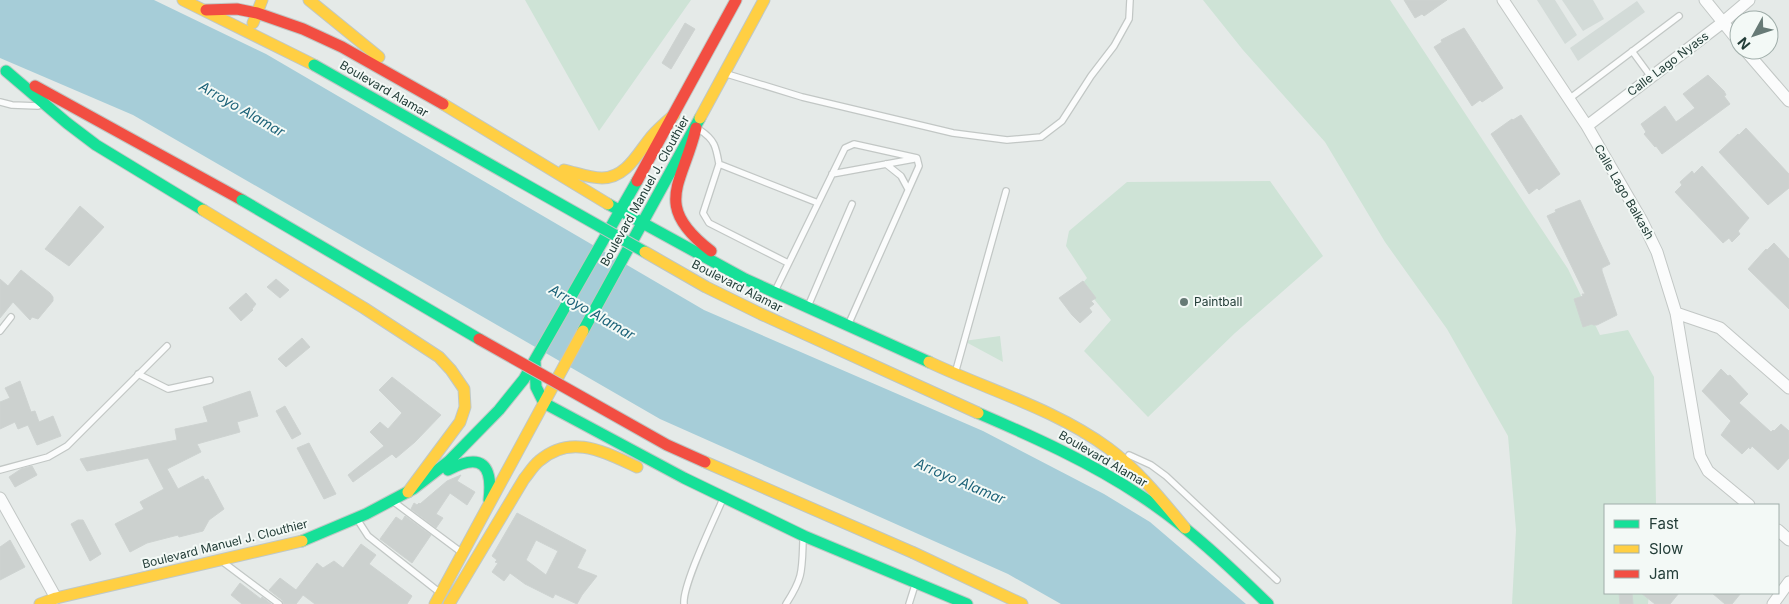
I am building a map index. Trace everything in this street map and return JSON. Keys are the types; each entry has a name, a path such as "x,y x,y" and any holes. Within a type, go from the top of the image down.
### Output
{"main road":[{"name":"Boulevard Alamar","path":"184,0 314,65 713,291 1038,439 1086,463 1123,484 1185,528 1230,567 1268,604"},
{"path":"249,34 262,0"},
{"path":"309,0 417,88"},
{"name":"Boulevard Manuel J. Clouthier","path":"40,604 56,598 301,542 335,528 408,492 459,452 522,383 604,241 736,0"},
{"name":"Boulevard Manuel J. Clouthier","path":"436,604 641,223 696,128 764,0"},
{"path":"206,10 237,9 257,13 303,29 342,47 417,88 620,211 745,279 1074,426 1108,448 1130,466 1150,486 1185,528"},
{"path":"3,70 96,144 364,308 439,357 464,389 465,407 460,422 452,434 408,492"},
{"path":"3,70 77,108 242,200 507,356 667,445 914,553 1022,604"},
{"path":"550,169 564,169 594,178 605,179 615,176 632,163 652,136 674,115"},
{"path":"696,128 692,145 678,180 675,195 676,208 690,233 737,269 745,279"},
{"path":"536,359 536,388 547,399 684,478 804,536 967,604"},
{"path":"454,601 524,479 539,461 553,451 565,447 590,446 647,472 661,476 684,478"},
{"path":"426,479 444,473 462,462 470,460 477,462 484,465 489,472 491,480 488,505"}],"street":[{"name":"Calle Lago Balkash","path":"1503,0 1587,126 1642,221 1657,252 1676,313 1700,456 1708,471 1747,504"},
{"path":"1705,0 1729,30"},
{"name":"Calle Lago Nyass","path":"1587,126 1749,0"},
{"path":"1754,60 1789,101"},
{"path":"1676,313 1720,328 1789,388"},
{"path":"0,498 56,598"},
{"path":"1779,531 1789,540"},
{"path":"1773,604 1789,582"}],"lane":[{"path":"725,74 802,97 953,133 1007,140 1041,137 1062,121 1091,76 1114,46 1129,19 1130,0"},
{"path":"1569,99 1679,16"},
{"path":"1632,51 1652,77"},
{"path":"0,102 12,105 46,106"},
{"path":"696,128 710,136 716,148 719,164 703,213 709,223 788,263"},
{"path":"774,293 845,148 854,144 917,158"},
{"path":"832,174 917,158"},
{"path":"848,326 919,166 917,158"},
{"path":"719,164 818,203"},
{"path":"886,164 901,176 908,190"},
{"path":"954,374 1006,191"},
{"path":"808,308 852,204"},
{"path":"0,332 11,317"},
{"path":"0,470 48,457 66,446 167,346"},
{"path":"138,374 168,389 210,380"},
{"path":"1108,448 1142,461 1166,476 1277,580"},
{"path":"684,604 683,597 723,497"},
{"path":"392,500 463,553"},
{"path":"356,518 368,536 427,584 441,593"},
{"path":"786,604 799,583 802,572 804,536"},
{"path":"220,561 279,604"},
{"path":"909,604 916,583"}],"shaded area":[{"path":"1537,0 1555,0 1577,35 1565,44"},
{"path":"1562,0 1593,0 1604,19 1583,31"},
{"path":"1637,1 1645,12 1578,61 1570,48"}],"green space":[{"path":"525,0 691,0 599,131"},
{"path":"1203,0 1390,0 1568,269 1600,335 1628,330 1654,377 1656,504 1604,504 1604,594 1649,594 1648,604 1512,604 1516,530 1508,436 1447,329 1385,242 1325,142 1243,50"},
{"name":"Paintball","path":"1270,181 1323,256 1235,333 1148,417 1084,351 1111,320 1082,284 1087,278 1066,246 1069,231 1127,182"},
{"path":"1000,336 1003,362 964,341"}],"water":[{"name":"Arroyo Alamar","path":"0,0 154,0 266,54 704,310 983,431 1104,494 1150,522 1246,604 1061,604 1008,574 660,419 133,115 0,58"}],"building":[{"path":"1404,0 1447,0 1424,16 1422,14 1415,18"},
{"path":"685,23 695,29 671,69 662,63"},
{"path":"1464,28 1503,88 1482,102 1480,100 1472,106 1434,47 1442,42 1441,40"},
{"path":"1708,75 1724,91 1726,95 1724,96 1730,104 1662,154 1644,134 1646,132 1641,124 1665,106 1676,122 1695,108 1683,94"},
{"path":"1521,115 1560,174 1539,190 1537,188 1529,194 1491,134"},
{"path":"1746,128 1789,174 1789,188 1768,205 1719,152"},
{"path":"1702,166 1749,218 1738,231 1740,234 1732,242 1729,238 1723,243 1675,192 1682,185 1680,182 1692,171 1694,174"},
{"path":"1580,200 1610,264 1602,268 1602,271 1617,315 1597,325 1592,324 1583,327 1574,299 1585,294 1547,216 1556,212 1555,210"},
{"path":"80,206 104,227 69,266 45,249"},
{"path":"1774,243 1789,259 1789,309 1748,269"},
{"path":"21,270 50,293 53,301 38,319 32,317 30,320 13,302 0,318 0,279 8,286"},
{"path":"276,279 289,290 280,298 267,287"},
{"path":"1083,281 1096,298 1091,301 1094,304 1089,308 1092,312 1080,323 1059,298"},
{"path":"246,293 256,304 253,310 241,321 229,308"},
{"path":"302,338 310,347 286,367 278,359"},
{"path":"1721,369 1728,376 1730,375 1748,394 1739,403 1771,432 1781,424 1789,431 1789,458 1778,470 1752,446 1742,454 1721,435 1731,421 1702,391"},
{"path":"392,377 441,415 415,442 396,458 392,454 353,482 348,475 384,446 370,432 380,422 388,429 402,413 379,390"},
{"path":"20,381 31,412 35,411 39,422 53,416 61,436 37,445 28,425 18,429 15,422 0,429 0,402 10,398 5,388"},
{"path":"250,391 258,416 237,422 240,432 197,444 201,452 167,469 178,489 203,476 205,480 208,479 224,509 209,520 203,531 147,543 130,552 115,524 144,509 140,502 164,489 148,458 87,471 80,459 177,440 175,429 208,422 203,407"},
{"path":"285,406 301,434 292,439 276,411"},
{"path":"309,443 336,494 324,499 297,448"},
{"path":"32,466 37,475 15,487 9,477 21,469"},
{"path":"461,475 457,481 475,492 467,505 450,493 436,514 443,518 436,528 411,509 414,503 420,504 447,481"},
{"path":"517,513 586,550 577,568 597,576 577,604 555,594 553,598 525,584 510,573 504,581 492,572 498,563 495,562 497,560 492,556","holes":["536,540 558,551 546,575 526,560"]},
{"path":"405,516 431,535 412,563 380,539 396,517 402,521"},
{"path":"78,520 83,520 101,554 90,561 71,524"},
{"path":"10,540 25,567 0,580 0,547"},
{"path":"361,544 376,555 369,564 412,596 407,604 315,604 303,595 296,604 284,604 282,600 269,590 280,578 296,590 317,563 323,568 334,561 343,568"},
{"path":"240,583 271,604 242,604 231,595"},
{"path":"1619,594 1632,594 1633,604 1620,604"},
{"path":"1642,594 1678,594 1670,604 1655,604"},
{"path":"1713,594 1740,594 1732,604 1725,604"}],"traffic: fast":[{"path":"314,65 645,252"},
{"path":"6,71 96,145 203,210"},
{"path":"583,331 700,118"},
{"path":"302,541 366,514 413,489 449,461 499,410 524,379 637,181"},
{"path":"242,200 479,339"},
{"path":"608,204 745,279 929,362"},
{"path":"535,362 536,387 544,403 684,478 804,536 967,604"},
{"path":"978,413 1082,461 1141,496 1191,533 1268,604"},
{"path":"448,470 469,462 477,462 483,465 487,470 489,478 489,500"}],"traffic: slow":[{"path":"183,0 314,65"},
{"path":"253,23 262,0"},
{"path":"309,0 379,57"},
{"path":"700,118 764,0"},
{"path":"443,104 608,204"},
{"path":"564,170 597,178 618,174 631,164 651,137 674,115"},
{"path":"203,210 364,308 439,357 451,370 464,389 465,407 460,422 408,492"},
{"path":"645,252 706,287 761,314 978,413"},
{"path":"435,604 583,331"},
{"path":"929,362 1044,411 1088,434 1119,457 1149,485 1185,528"},
{"path":"449,604 524,479 539,461 563,448 575,447 600,451 637,467"},
{"path":"705,462 914,553"},
{"path":"40,604 56,598 302,541"},
{"path":"914,553 1022,604"}],"traffic: jam":[{"path":"637,181 736,0"},
{"path":"206,10 237,9 257,13 303,29 342,47 443,104"},
{"path":"35,86 242,200"},
{"path":"696,128 679,179 676,207 682,220 693,235 711,251"},
{"path":"479,339 667,445 705,462"}],"place":[{"name":"Paintball","path":"1184,302"}]}
